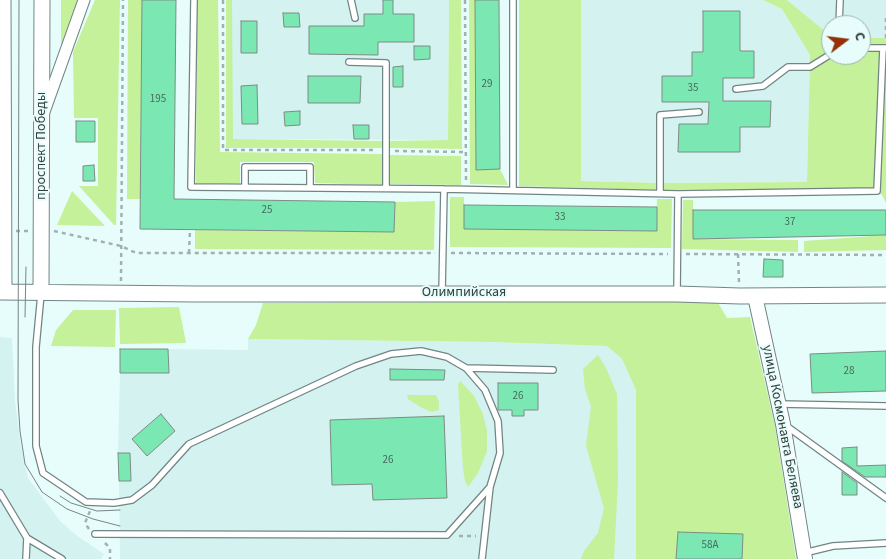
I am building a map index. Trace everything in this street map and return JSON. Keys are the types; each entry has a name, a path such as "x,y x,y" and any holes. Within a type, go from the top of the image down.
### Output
{"main road":[{"path":"2,292 3,0"},
{"name":"проспект Победы","path":"41,292 42,0"},
{"name":"Олимпийская","path":"2,292 886,295"}],"street":[{"path":"42,119 84,0"},
{"name":"улица Космонавта Беляева","path":"755,296 783,424 805,557"}],"lane":[{"path":"194,0 191,187 466,189 678,194 877,191 884,48 871,48"},
{"path":"351,0 355,18"},
{"path":"513,0 513,190"},
{"path":"840,0 840,15"},
{"path":"736,89 763,86 788,67 810,67 821,60"},
{"path":"349,62 386,63 386,188"},
{"path":"660,193 660,115 699,112"},
{"path":"245,187 245,167 310,167 310,188"},
{"path":"442,293 444,189"},
{"path":"677,294 678,194"},
{"path":"41,292 36,347 36,446 43,474 86,502 114,503 132,500 152,485 189,444 356,366 391,354 421,351 447,357 466,368 485,390 498,421 500,453 490,487 482,559"},
{"path":"466,368 553,370"},
{"path":"779,404 886,406"},
{"path":"783,424 886,498"},
{"path":"95,534 447,535 490,487"},
{"path":"0,492 27,538 62,559"},
{"path":"26,559 27,538"},
{"path":"805,557 833,546 886,543"}],"path":[{"path":"121,292 123,0"},
{"path":"222,0 223,150 465,152"},
{"path":"464,0 466,189"},
{"path":"886,14 886,38"},
{"path":"189,253 190,230"},
{"path":"447,535 484,536"}],"shaded area":[{"path":"232,0 449,0 448,140 232,139"},
{"path":"581,0 763,0 782,9 810,55 807,182 659,183 581,181"},
{"path":"787,0 886,0 886,38 871,38 871,15 821,15 821,28"},
{"path":"0,337 12,338 15,402 21,447 28,478 60,521 76,535 104,554 101,559 0,559"},
{"path":"248,339 492,342 607,346 622,359 636,390 636,559 120,559 119,481 131,480 130,453 118,453 120,373 169,373 168,349 248,350"}],"green space":[{"path":"61,0 79,0 61,47"},
{"path":"95,0 120,0 116,225 79,186 98,186 98,118 74,118 73,52"},
{"path":"128,0 142,0 140,199 127,199"},
{"path":"197,0 218,0 220,152 382,154 382,185 315,183 314,162 240,162 240,183 196,183"},
{"path":"226,0 232,0 233,139 386,141 383,148 226,148"},
{"path":"449,0 461,0 462,149 390,148 386,141 448,140"},
{"path":"469,0 475,0 476,169 500,169 508,185 470,184"},
{"path":"519,0 581,0 581,181 659,183 807,182 810,55 782,9 763,0 787,0 821,28 821,65 871,65 871,38 886,38 886,203 882,195 873,188 662,190 659,184 656,190 519,186"},
{"path":"390,155 461,156 461,185 390,184"},
{"path":"72,191 105,226 57,225"},
{"path":"450,197 464,197 464,229 656,231 657,199 672,199 671,248 450,247"},
{"path":"683,200 693,200 693,239 798,240 798,252 682,249"},
{"path":"435,201 434,250 195,249 195,230 394,232 395,202"},
{"path":"886,235 886,250 804,252 804,241"},
{"path":"717,301 727,318 750,317 775,426 796,559 636,559 636,390 622,359 607,346 492,342 248,339 256,325 263,303"},
{"path":"179,307 186,343 120,344 119,308"},
{"path":"73,310 116,310 115,347 51,346 56,330"},
{"path":"598,355 617,394 618,480 614,559 581,559 584,551 598,533 604,508 586,446 591,407 585,389 583,369"},
{"path":"460,381 474,396 483,414 487,431 487,451 478,473 468,487 463,469 458,385"},
{"path":"407,395 436,395 439,402 439,410 432,412 422,408 408,399"}],"building":[{"path":"142,0 176,0 174,199 395,202 394,232 140,229"},
{"path":"383,0 393,0 393,14 414,14 414,42 378,42 378,55 309,54 309,26 364,26 364,14 383,14"},
{"path":"475,0 499,0 500,169 476,170"},
{"path":"703,11 740,11 740,51 754,51 754,78 723,78 723,101 771,101 770,127 740,127 740,152 678,152 679,124 708,124 709,102 662,102 662,76 692,76 692,52 703,52"},
{"path":"283,13 299,13 300,27 284,27"},
{"path":"241,21 257,21 257,53 241,53"},
{"path":"414,46 430,46 430,59 414,60"},
{"path":"403,66 403,87 393,87 393,67"},
{"path":"308,76 361,76 360,103 308,103"},
{"path":"257,85 258,124 242,124 241,86"},
{"path":"300,111 300,125 285,126 284,112"},
{"path":"76,121 95,121 95,142 76,142"},
{"path":"353,125 369,125 369,139 354,139"},
{"path":"94,165 95,181 83,181 83,166"},
{"path":"464,205 657,207 657,231 464,229"},
{"path":"693,210 886,210 886,235 693,239"},
{"path":"764,259 783,260 783,277 763,277"},
{"path":"120,349 168,349 169,373 120,373"},
{"path":"886,351 886,391 812,393 810,354"},
{"path":"390,369 445,370 444,380 390,380"},
{"path":"498,383 538,383 538,410 524,410 524,416 512,416 512,410 498,410"},
{"path":"161,414 175,431 147,456 132,439"},
{"path":"444,416 447,498 373,500 372,484 332,485 330,420"},
{"path":"857,447 857,466 886,465 886,477 865,477 842,461 842,448"},
{"path":"118,453 130,453 131,481 119,481"},
{"path":"842,472 857,483 857,495 842,495"},
{"path":"678,532 743,534 742,559 676,559"}],"tram line":[{"path":"19,0 18,400 25,464 42,492 67,509 93,519 120,526"},
{"path":"25,317 26,267"},
{"path":"60,496 71,503 97,511 120,510"}]}
